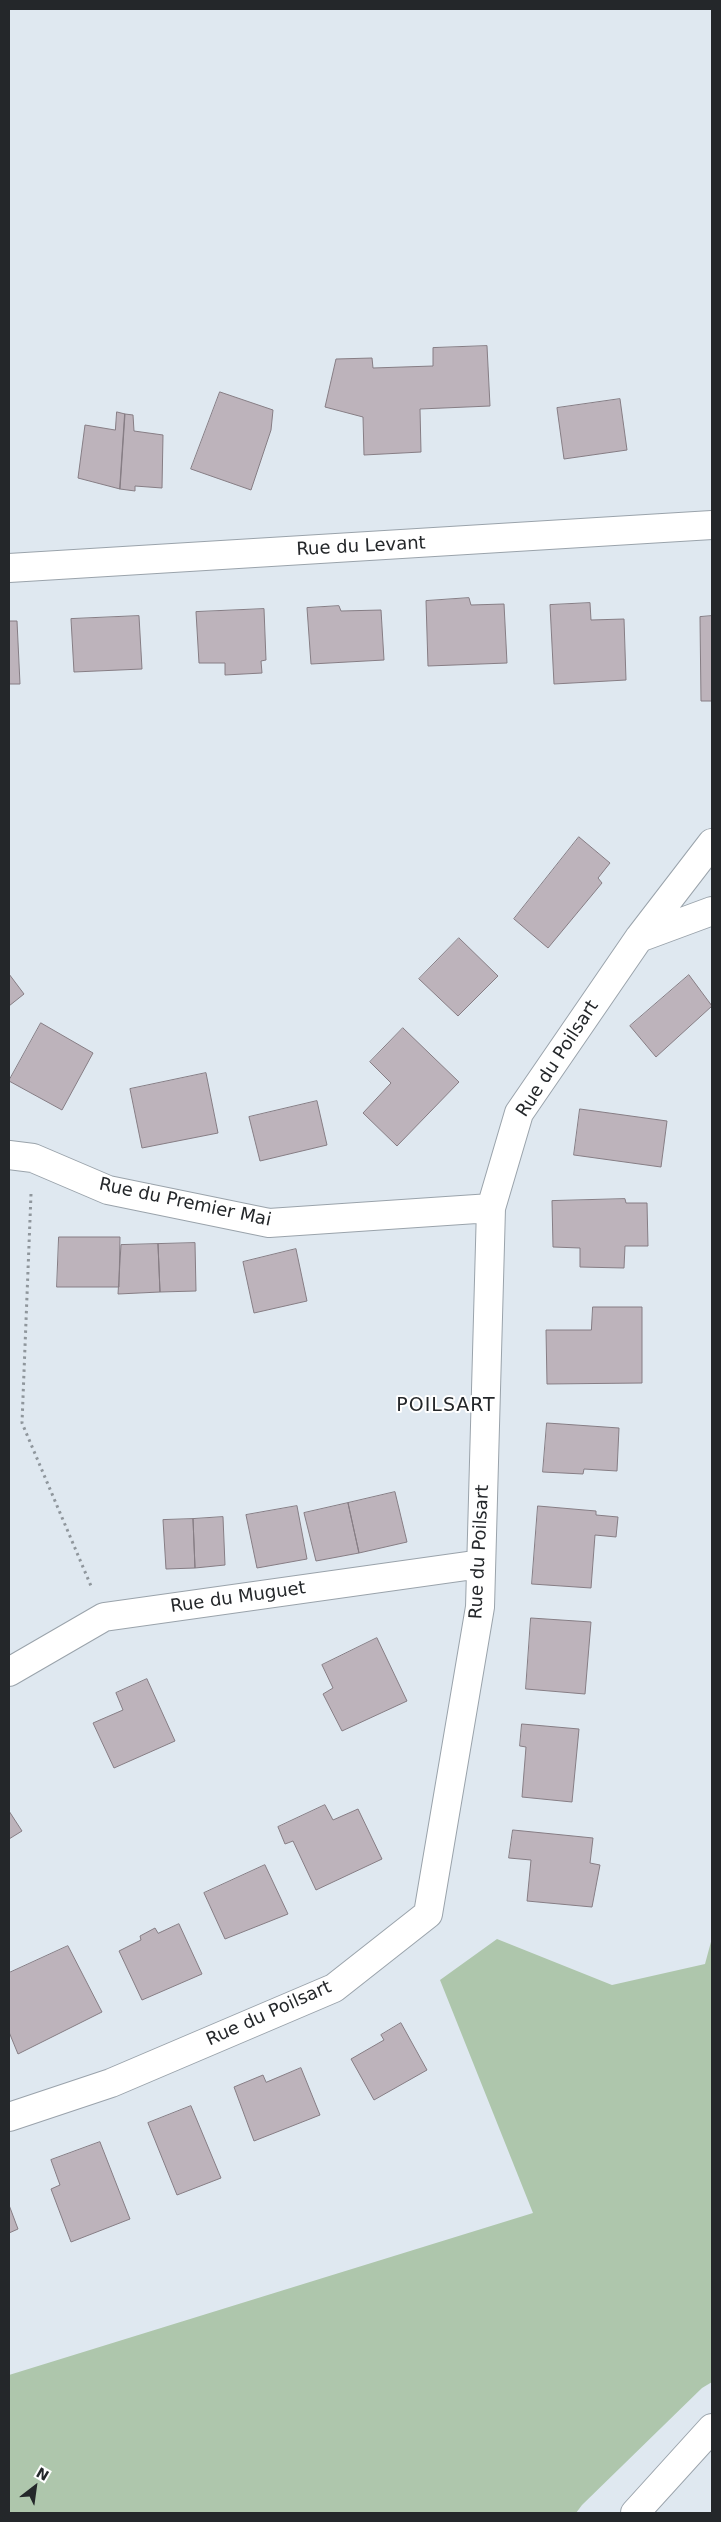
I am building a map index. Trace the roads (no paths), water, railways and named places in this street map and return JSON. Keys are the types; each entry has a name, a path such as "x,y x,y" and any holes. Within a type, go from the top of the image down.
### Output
{"street":[{"name":"Rue du Levant","path":"9,568 712,525"},
{"name":"Rue du Poilsart","path":"9,2117 111,2083 334,1988 428,1914 480,1607 492,1208 519,1113 639,938 712,843"},
{"path":"639,938 712,912"},
{"name":"Rue du Premier Mai","path":"9,1139 21,1157 108,1190 269,1223 492,1208"},
{"name":"Rue du Muguet","path":"9,1672 104,1617 481,1564"},
{"path":"635,2513 712,2428"}],"district":[{"name":"POILSART","path":"446,1406"}]}
